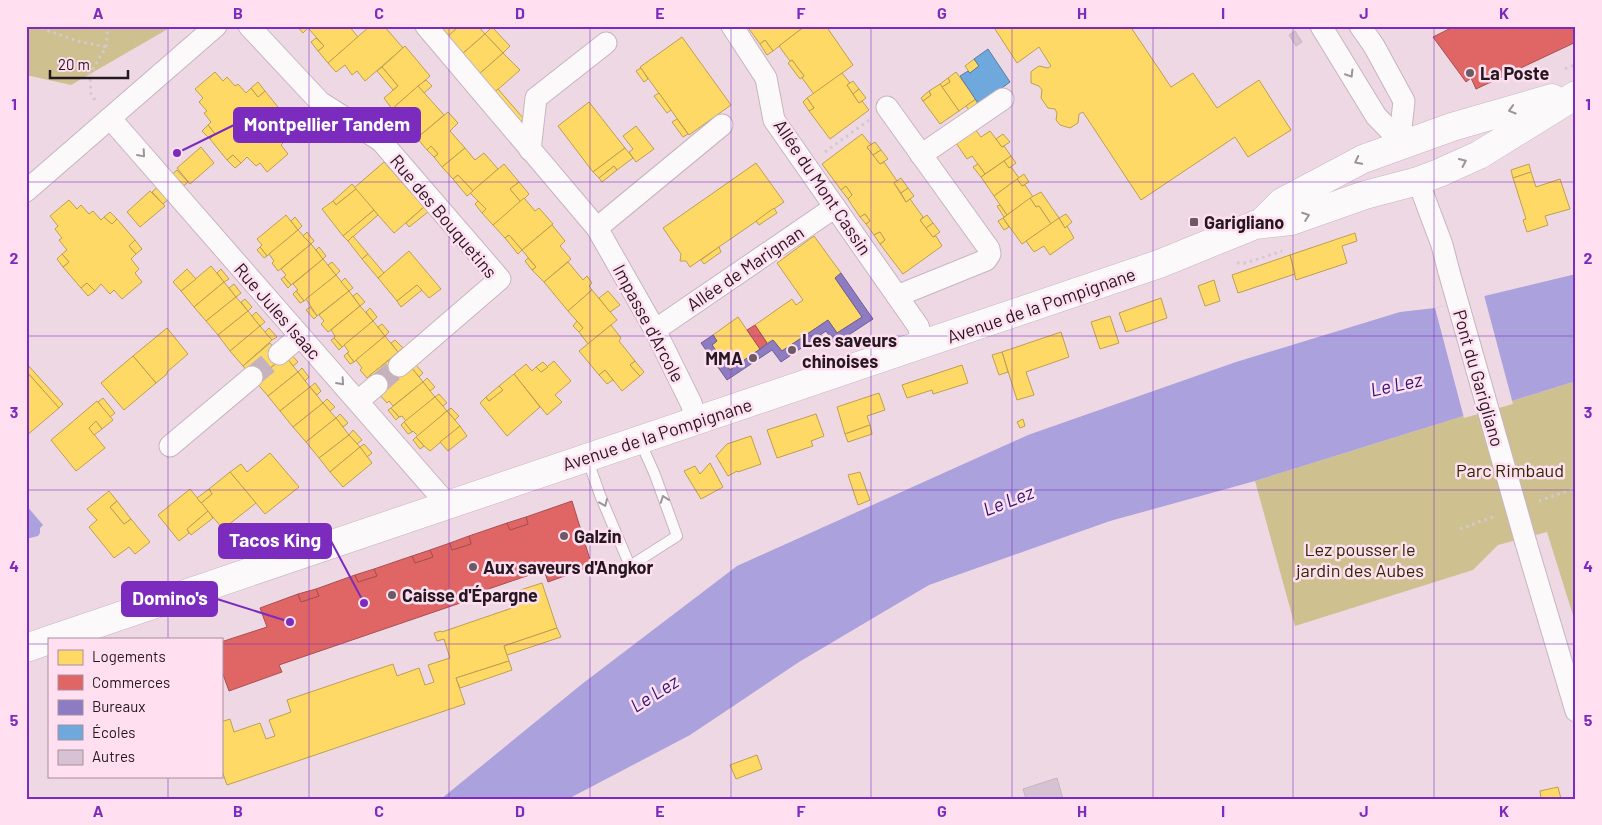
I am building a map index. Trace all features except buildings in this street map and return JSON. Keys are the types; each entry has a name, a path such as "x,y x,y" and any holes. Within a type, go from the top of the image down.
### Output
{"main road":[{"name":"Avenue de la Pompignane","path":"1260,224 1282,202 1362,159 1452,127 1576,91"},
{"name":"Avenue de la Pompignane","path":"53,638 1159,264 1260,224 1292,221 1365,195 1418,181 1479,155 1576,95"},
{"path":"1403,144 1418,181"},
{"name":"Avenue de la Pompignane","path":"26,648 48,640"}],"street":[{"path":"26,191 216,26"},
{"name":"Rue des Bouquetins","path":"248,26 320,102 381,141 500,279 399,366"},
{"name":"Impasse d'Arcole","path":"426,26 597,228 655,330 691,403 697,421"},
{"name":"Allée du Mont Cassin","path":"732,26 766,78 774,120 918,326 924,344"},
{"path":"1321,26 1376,116 1403,144"},
{"path":"1360,26 1374,46 1404,102 1401,128 1403,144"},
{"path":"530,150 536,98 606,43"},
{"path":"921,155 1003,99"},
{"path":"887,106 989,249 990,254 986,260 897,296"},
{"name":"Rue Jules Isaac","path":"110,118 446,504"},
{"path":"597,228 722,125"},
{"name":"Pont du Garigliano","path":"1418,181 1442,245 1526,543 1576,711"},
{"name":"Allée de Marignan","path":"655,330 835,207"},
{"path":"279,354 300,336"},
{"path":"170,446 252,377"},
{"path":"358,401 377,385"}],"lane":[{"path":"587,458 600,495 630,566 676,536 655,475 640,440"}],"path":[{"path":"35,26 78,41 106,47"},
{"path":"108,26 106,47 90,74 91,94 110,118"},
{"path":"806,166 887,106"}],"green space":[{"path":"26,26 173,26 71,85 26,75"},
{"name":"Parc Rimbaud","path":"1576,381 1576,625 1547,532 1498,545 1473,570 1295,626 1255,481"}],"water":[{"name":"Le Lez","path":"1576,274 1576,381 1255,481 1110,521 929,585 799,662 690,735 568,799 441,799 582,684 737,566 1028,435 1236,362 1400,312 1435,308"},
{"path":"26,505 43,525 38,536 26,539"}],"pier":[{"path":"1484,295 1513,404 1464,418 1435,308"}],"tunnel":[{"path":"252,377 279,354"},
{"path":"377,385 399,366"}],"place":[{"name":"La Poste","path":"1470,73"},
{"name":"Montpellier Tandem","path":"177,153"},
{"name":"Garigliano","path":"1194,222"},
{"name":"Les saveurs chinoises","path":"792,350"},
{"name":"MMA","path":"753,358"},
{"name":"Galzin","path":"564,536"},
{"name":"Aux saveurs d'Angkor","path":"473,567"},
{"name":"Caisse d'Épargne","path":"392,595"},
{"name":"Tacos King","path":"364,603"},
{"name":"Domino's","path":"290,622"}],"park label":[{"name":"Lez pousser le jardin des Aubes","path":"1360,559"}]}
